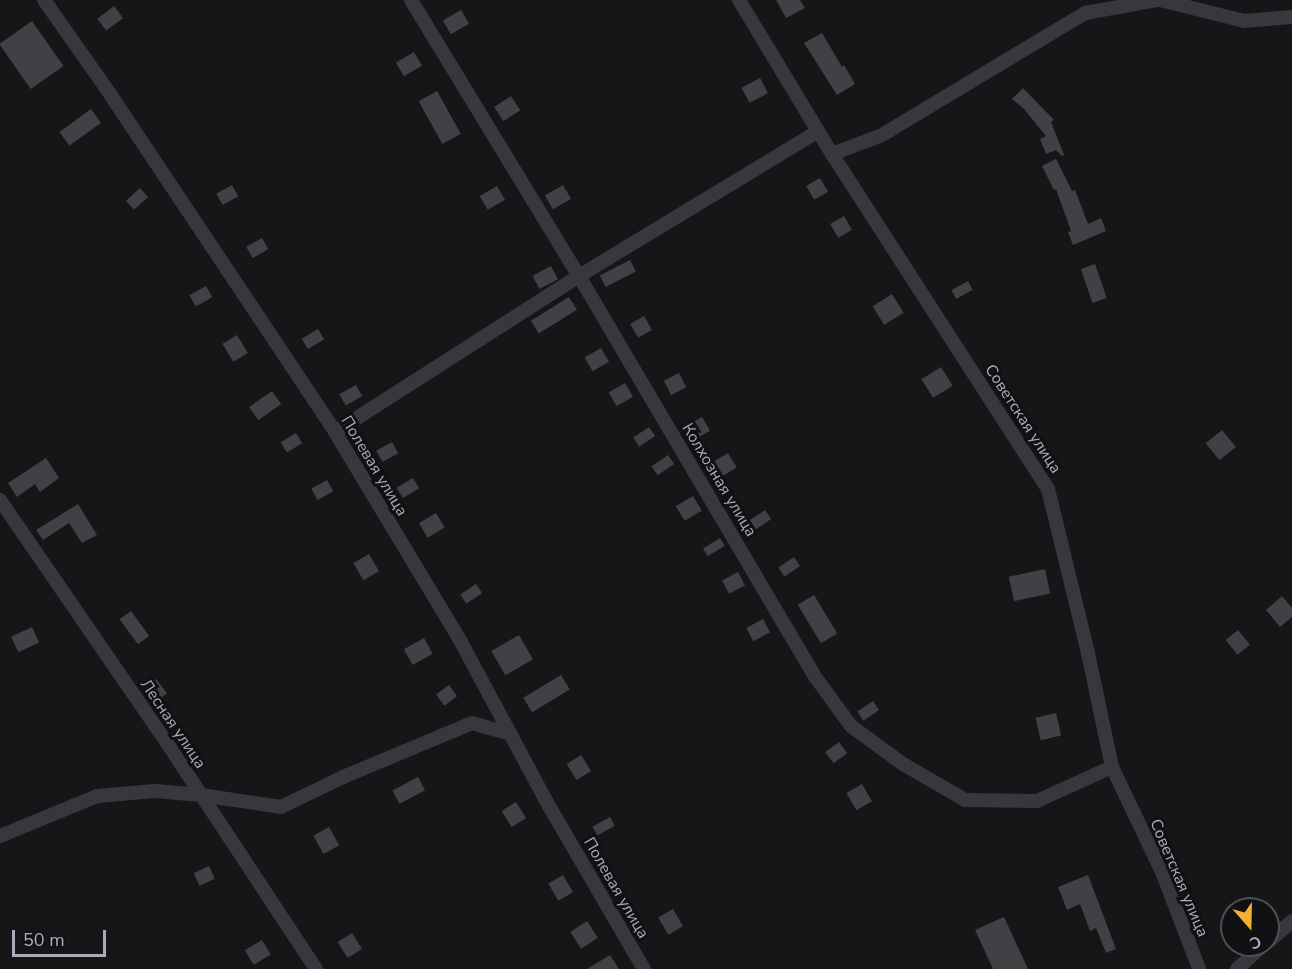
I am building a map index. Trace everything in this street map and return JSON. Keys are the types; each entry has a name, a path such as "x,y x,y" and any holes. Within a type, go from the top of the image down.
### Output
{"street":[{"name":"Полевая улица","path":"44,0 110,94 335,432 460,642 644,969"},
{"name":"Колхозная улица","path":"411,0 579,276 816,678 851,726 903,764 966,800 1037,801 1112,767"},
{"name":"Советская улица","path":"739,0 832,154 1048,489 1088,653 1112,767 1162,874 1199,969"},
{"path":"832,154 882,135 1085,13 1159,0 1244,21 1292,17"},
{"path":"335,432 579,276 818,131"},
{"name":"Лесная улица","path":"0,500 201,795 316,969"},
{"path":"0,836 97,796 155,791 201,795 280,807 343,777 472,723 510,734"},
{"path":"1280,932 1292,921"},
{"path":"1237,969 1250,957"}],"building":[{"path":"776,0 800,0 805,8 786,18"},
{"path":"114,6 123,18 106,31 97,19"},
{"path":"461,10 469,24 451,34 443,20"},
{"path":"32,21 64,66 31,89 0,43"},
{"path":"822,33 855,84 837,95 804,43"},
{"path":"414,52 422,66 404,76 396,62"},
{"path":"760,78 768,93 749,103 741,88"},
{"path":"1023,88 1054,120 1051,122 1064,155 1062,156 1056,150 1046,154 1040,139 1046,136 1024,109 1012,99"},
{"path":"437,91 461,134 442,144 419,101"},
{"path":"511,96 520,110 503,121 494,107"},
{"path":"91,109 101,123 69,146 59,132"},
{"path":"1056,159 1072,191 1075,190 1088,224 1101,218 1106,231 1073,245 1068,232 1071,231 1056,189 1054,190 1042,166"},
{"path":"820,178 828,192 814,200 806,186"},
{"path":"232,185 238,196 223,205 216,194"},
{"path":"563,185 571,199 553,209 545,196"},
{"path":"497,186 505,200 488,210 480,196"},
{"path":"140,188 148,197 134,210 126,201"},
{"path":"844,216 852,230 838,238 830,224"},
{"path":"262,238 268,249 253,258 246,247"},
{"path":"630,260 636,272 606,287 600,275"},
{"path":"1095,264 1107,298 1093,303 1081,269"},
{"path":"551,266 558,279 540,289 532,276"},
{"path":"968,281 973,290 956,299 951,290"},
{"path":"206,286 212,297 196,307 189,295"},
{"path":"892,294 904,313 884,325 872,306"},
{"path":"569,297 577,310 539,334 531,321"},
{"path":"644,316 652,330 638,338 630,324"},
{"path":"318,329 324,339 308,349 302,339"},
{"path":"237,335 248,353 233,362 222,344"},
{"path":"601,348 609,362 593,371 585,358"},
{"path":"941,367 953,386 933,398 921,379"},
{"path":"679,373 686,387 671,395 664,381"},
{"path":"625,383 633,397 617,406 609,393"},
{"path":"356,385 362,396 346,406 339,394"},
{"path":"272,391 281,404 258,420 249,407"},
{"path":"702,417 710,431 695,439 687,426"},
{"path":"649,427 655,436 639,447 633,438"},
{"path":"1222,430 1236,447 1220,460 1206,443"},
{"path":"296,433 302,443 287,453 281,442"},
{"path":"392,442 398,453 383,462 376,451"},
{"path":"728,453 737,468 720,477 712,463"},
{"path":"668,455 674,464 658,475 651,466"},
{"path":"46,458 59,478 40,492 35,484 17,497 8,483"},
{"path":"413,478 419,488 403,498 397,488"},
{"path":"327,480 333,491 318,500 311,489"},
{"path":"693,496 702,511 685,521 676,506"},
{"path":"78,504 97,535 82,543 69,523 43,540 36,530"},
{"path":"765,510 771,519 755,530 749,521"},
{"path":"436,513 445,528 428,538 419,523"},
{"path":"720,538 725,546 708,556 703,549"},
{"path":"369,554 379,571 363,580 353,563"},
{"path":"794,557 800,566 784,577 778,568"},
{"path":"1045,569 1050,593 1014,601 1009,577"},
{"path":"738,572 745,585 729,594 722,580"},
{"path":"476,584 482,593 466,604 460,595"},
{"path":"814,595 837,634 821,643 798,605"},
{"path":"1282,596 1292,608 1292,617 1280,627 1266,610"},
{"path":"131,611 149,636 138,644 120,619"},
{"path":"763,619 770,632 753,641 746,628"},
{"path":"32,627 39,642 18,652 11,637"},
{"path":"1238,630 1250,645 1238,655 1226,640"},
{"path":"519,635 533,659 505,675 491,651"},
{"path":"424,638 433,654 413,665 404,649"},
{"path":"561,675 570,690 532,712 523,698"},
{"path":"156,679 167,693 154,703 143,689"},
{"path":"449,685 457,696 444,706 436,694"},
{"path":"873,701 879,710 863,721 857,712"},
{"path":"1056,713 1061,735 1041,740 1036,718"},
{"path":"839,742 847,753 833,763 825,752"},
{"path":"581,755 591,771 577,780 567,764"},
{"path":"418,777 425,790 399,804 392,791"},
{"path":"862,784 872,801 856,810 846,793"},
{"path":"516,802 526,818 512,827 502,811"},
{"path":"610,817 615,826 597,835 593,827"},
{"path":"329,827 339,845 323,854 313,836"},
{"path":"209,866 215,879 200,886 194,873"},
{"path":"563,875 573,892 558,901 548,884"},
{"path":"1088,875 1116,949 1106,953 1096,928 1090,931 1080,904 1067,910 1058,887"},
{"path":"673,909 683,926 668,935 658,918"},
{"path":"1004,917 1028,969 993,969 975,930"},
{"path":"587,921 598,938 581,949 570,932"},
{"path":"352,933 362,949 348,958 338,942"},
{"path":"262,940 271,955 254,965 245,950"},
{"path":"610,955 619,969 587,969"}]}
